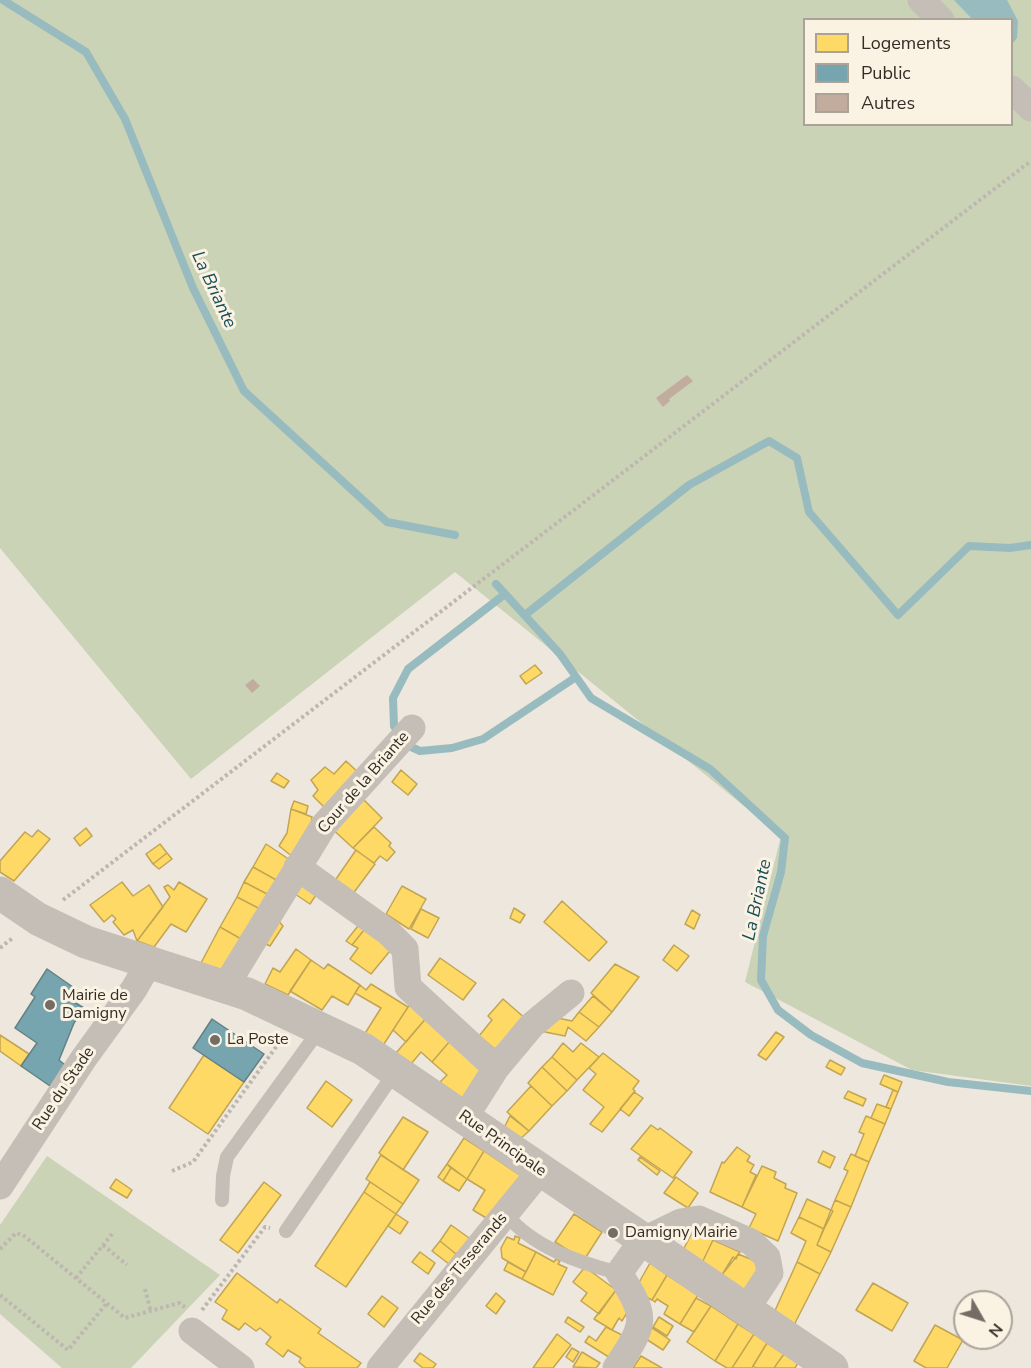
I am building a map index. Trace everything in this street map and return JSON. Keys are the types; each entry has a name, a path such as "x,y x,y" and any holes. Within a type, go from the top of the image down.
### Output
{"street":[{"path":"921,0 939,18"},
{"path":"1013,91 1031,108"},
{"name":"Cour de la Briante","path":"225,987 324,825 412,728"},
{"path":"297,867 405,949 408,987 496,1068"},
{"path":"0,893 38,919"},
{"name":"Rue Principale","path":"38,919 86,942 247,994 363,1049 465,1117 642,1241 832,1368"},
{"name":"Rue du Stade","path":"0,1186 84,1058 134,989 149,963"},
{"path":"465,1117 496,1068 532,1025 571,993"},
{"name":"Rue des Tisserands","path":"380,1368 541,1170"},
{"path":"616,1368 638,1336 641,1316 637,1300 620,1273 642,1241 681,1222 699,1219 751,1242 766,1257 770,1273 746,1311"},
{"path":"195,1323 242,1368"}],"lane":[{"path":"222,1200 227,1157 309,1023"},
{"path":"286,1231 396,1071"},
{"path":"506,1214 516,1227 579,1262 620,1273"}],"path":[{"path":"38,919 1031,160"},
{"path":"172,1171 193,1162 309,1023"},
{"path":"0,1249 16,1233 23,1234 125,1318 179,1303 195,1323 265,1227 286,1231"},
{"path":"76,1278 113,1233"},
{"path":"103,1245 127,1265"},
{"path":"145,1289 151,1312"},
{"path":"0,1295 68,1350 107,1303"}],"green space":[{"path":"0,0 1031,0 1031,1086 912,1070 745,982 781,836 455,572 191,779 0,548"},
{"path":"47,1156 220,1275 131,1368 62,1368 0,1314 0,1225"}],"water":[{"path":"954,0 1007,0 1018,21 1017,38 1013,43 1013,18 971,18"}],"building: Logements":[{"path":"535,665 542,673 526,684 520,676"},
{"path":"346,761 362,776 328,811 313,796 318,790 311,780 325,767 334,774"},
{"path":"401,770 417,784 408,795 392,782"},
{"path":"277,773 289,781 284,788 271,781"},
{"path":"359,795 382,818 353,848 329,826"},
{"path":"294,801 308,806 306,814 291,809"},
{"path":"291,809 312,817 310,837 293,857 279,846 287,833"},
{"path":"374,827 391,843 389,846 395,852 387,861 380,856 374,863 353,848"},
{"path":"86,828 92,836 80,846 74,838"},
{"path":"38,830 50,839 14,881 0,872 0,861 25,832 32,837"},
{"path":"160,844 167,853 153,864 146,854"},
{"path":"266,844 290,860 278,881 253,867"},
{"path":"356,850 375,864 352,895 334,882"},
{"path":"167,853 172,859 159,869 153,864"},
{"path":"253,867 278,881 271,896 244,882"},
{"path":"302,877 320,889 310,904 292,892"},
{"path":"122,882 133,896 149,885 163,907 137,941 133,930 124,935 113,922 116,919 112,915 104,922 90,905"},
{"path":"179,882 207,899 186,932 171,924 154,947 137,941 170,897 164,887 168,885 174,890"},
{"path":"244,882 271,896 262,910 237,897"},
{"path":"402,886 426,899 409,929 386,914"},
{"path":"237,897 262,910 243,940 220,927"},
{"path":"562,901 607,942 589,961 544,922"},
{"path":"514,908 525,915 520,923 510,918"},
{"path":"421,909 439,918 428,938 411,929"},
{"path":"692,910 700,915 694,929 685,924"},
{"path":"276,918 283,926 270,946 262,942"},
{"path":"362,921 368,925 352,945 346,941"},
{"path":"368,925 394,946 371,974 350,959 358,948 352,945"},
{"path":"220,927 243,940 223,971 201,963"},
{"path":"674,945 689,956 677,971 663,960"},
{"path":"296,949 311,960 288,995 265,984 273,968 280,972"},
{"path":"440,958 476,983 463,1000 428,975"},
{"path":"311,960 324,969 328,964 360,985 348,1005 332,996 322,1010 290,991"},
{"path":"615,964 639,977 612,1012 591,993"},
{"path":"371,984 408,1007 382,1047 364,1035 381,1008 355,993 360,985 366,990"},
{"path":"593,996 612,1012 599,1027 579,1012"},
{"path":"503,999 526,1019 495,1049 479,1036 492,1020 488,1016"},
{"path":"412,1001 428,1016 406,1042 393,1030"},
{"path":"579,1012 599,1027 586,1041 568,1027 565,1036 545,1032 548,1016 572,1021"},
{"path":"428,1016 450,1041 432,1062 421,1052 411,1064 396,1053"},
{"path":"776,1032 784,1037 766,1060 758,1055"},
{"path":"0,1035 29,1054 21,1066 0,1051"},
{"path":"450,1041 483,1071 463,1099 440,1082 447,1075 432,1062"},
{"path":"563,1043 573,1052 581,1043 599,1057 577,1080 552,1057"},
{"path":"603,1053 639,1081 633,1089 635,1091 602,1132 590,1124 604,1107 583,1090 596,1074 589,1068"},
{"path":"204,1055 244,1082 208,1134 169,1108"},
{"path":"552,1057 577,1080 567,1091 542,1067"},
{"path":"830,1060 845,1068 841,1075 826,1067"},
{"path":"542,1067 567,1091 552,1106 528,1083"},
{"path":"884,1075 902,1082 898,1092 880,1084"},
{"path":"326,1081 352,1100 332,1127 307,1108"},
{"path":"531,1086 552,1106 529,1131 507,1112"},
{"path":"893,1090 898,1092 891,1109 886,1107"},
{"path":"848,1091 866,1099 863,1106 844,1098"},
{"path":"634,1092 643,1098 629,1116 620,1109"},
{"path":"877,1104 891,1109 885,1124 871,1118"},
{"path":"510,1116 529,1131 520,1139 504,1128"},
{"path":"866,1116 885,1124 869,1162 855,1156 864,1134 859,1132"},
{"path":"403,1117 428,1132 403,1170 379,1153"},
{"path":"651,1125 658,1130 660,1128 692,1152 673,1178 631,1149"},
{"path":"464,1138 484,1151 467,1179 447,1164"},
{"path":"737,1147 750,1156 747,1161 754,1165 750,1172 756,1175 742,1207 710,1192 722,1162 724,1163"},
{"path":"484,1151 524,1178 496,1224 473,1210 485,1190 467,1179"},
{"path":"823,1151 835,1157 830,1168 818,1162"},
{"path":"851,1154 869,1162 851,1207 835,1200 848,1171 844,1169"},
{"path":"381,1155 419,1180 403,1204 366,1179"},
{"path":"640,1157 660,1171 657,1175 638,1160"},
{"path":"447,1164 451,1168 443,1181 438,1177"},
{"path":"762,1166 776,1172 774,1178 786,1184 785,1188 797,1193 778,1241 749,1228 756,1214 742,1207"},
{"path":"451,1168 467,1179 459,1191 443,1181"},
{"path":"676,1177 698,1193 688,1208 664,1193"},
{"path":"116,1179 132,1190 127,1198 110,1188"},
{"path":"264,1182 281,1195 238,1253 220,1240"},
{"path":"370,1182 403,1204 396,1214 364,1192"},
{"path":"364,1192 396,1214 346,1287 315,1266"},
{"path":"807,1199 833,1211 824,1229 799,1217"},
{"path":"835,1200 851,1207 831,1252 817,1245"},
{"path":"396,1214 408,1222 400,1234 388,1226"},
{"path":"574,1214 602,1232 584,1260 555,1242"},
{"path":"799,1217 824,1229 817,1245 831,1252 820,1274 797,1262 806,1241 791,1233"},
{"path":"451,1225 472,1240 456,1254 440,1241"},
{"path":"693,1231 713,1240 701,1265 681,1254"},
{"path":"515,1236 520,1238 518,1243 536,1252 526,1272 502,1258 501,1248 507,1237 514,1240"},
{"path":"713,1240 740,1252 721,1276 701,1265"},
{"path":"440,1241 456,1254 449,1264 432,1251"},
{"path":"420,1252 435,1263 428,1274 412,1262"},
{"path":"536,1252 554,1262 556,1259 560,1261 558,1264 567,1268 553,1295 522,1279"},
{"path":"738,1254 758,1262 759,1275 747,1296 720,1278 733,1257 736,1259"},
{"path":"508,1262 526,1272 522,1279 504,1270"},
{"path":"797,1262 820,1274 793,1327 773,1315"},
{"path":"650,1263 667,1275 652,1300 640,1294 637,1286"},
{"path":"585,1267 616,1290 599,1314 581,1301 587,1293 573,1282"},
{"path":"237,1273 277,1303 280,1299 321,1329 318,1333 361,1363 357,1368 306,1368 299,1362 301,1358 288,1350 283,1357 266,1344 271,1337 260,1328 256,1331 245,1323 239,1330 222,1319 227,1310 215,1302"},
{"path":"667,1275 698,1295 680,1324 664,1314 668,1306 657,1299 655,1302 652,1300"},
{"path":"873,1283 908,1303 892,1331 856,1310"},
{"path":"616,1290 631,1306 622,1321 619,1318 612,1330 594,1319"},
{"path":"496,1293 505,1301 496,1314 486,1306"},
{"path":"382,1296 398,1308 384,1327 368,1314"},
{"path":"696,1298 711,1306 694,1332 680,1324"},
{"path":"711,1306 738,1324 715,1361 687,1342"},
{"path":"568,1317 584,1327 580,1332 565,1322"},
{"path":"659,1317 673,1326 667,1336 653,1327"},
{"path":"738,1324 754,1334 732,1368 727,1368 715,1361"},
{"path":"935,1325 953,1335 953,1350 957,1350 947,1368 926,1368 914,1361"},
{"path":"606,1327 630,1339 615,1361 585,1342 589,1336 596,1341"},
{"path":"652,1328 670,1340 663,1350 646,1339"},
{"path":"557,1334 571,1345 553,1368 533,1368"},
{"path":"754,1334 767,1343 752,1368 732,1368"},
{"path":"767,1343 784,1354 774,1368 756,1368 753,1366"},
{"path":"572,1348 579,1352 573,1362 566,1357"},
{"path":"582,1352 600,1363 596,1368 573,1367"},
{"path":"420,1353 436,1364 433,1368 423,1368 414,1361"},
{"path":"784,1354 798,1363 795,1368 774,1368"},
{"path":"641,1356 662,1368 633,1368"}],"building: Public":[{"path":"47,969 80,992 74,1002 84,1008 74,1023 59,1060 65,1065 50,1086 21,1066 37,1043 15,1028 35,997 31,994"},
{"path":"212,1019 264,1054 244,1082 193,1048"}],"building: Autres":[{"path":"687,375 693,381 669,399 670,401 663,407 656,398"},
{"path":"253,679 260,686 252,693 245,685"}],"waterway":[{"name":"La Briante","path":"3,0 86,52 125,119 193,288 244,391 387,522 455,535"},
{"path":"525,615 689,485 769,441 797,458 809,512 898,615 969,546 1010,548 1031,545"},
{"name":"La Briante","path":"496,584 560,654 591,698 710,769 785,838 781,872 763,936 761,980 778,1010 811,1035 862,1063 948,1082 1031,1091"},
{"path":"505,594 408,669 393,698 394,726 409,746 420,751 452,748 483,739 576,677"}],"place":[{"name":"Mairie de Damigny","path":"50,1005"},
{"name":"La Poste","path":"215,1040"},
{"name":"Damigny Mairie","path":"613,1233"}]}
